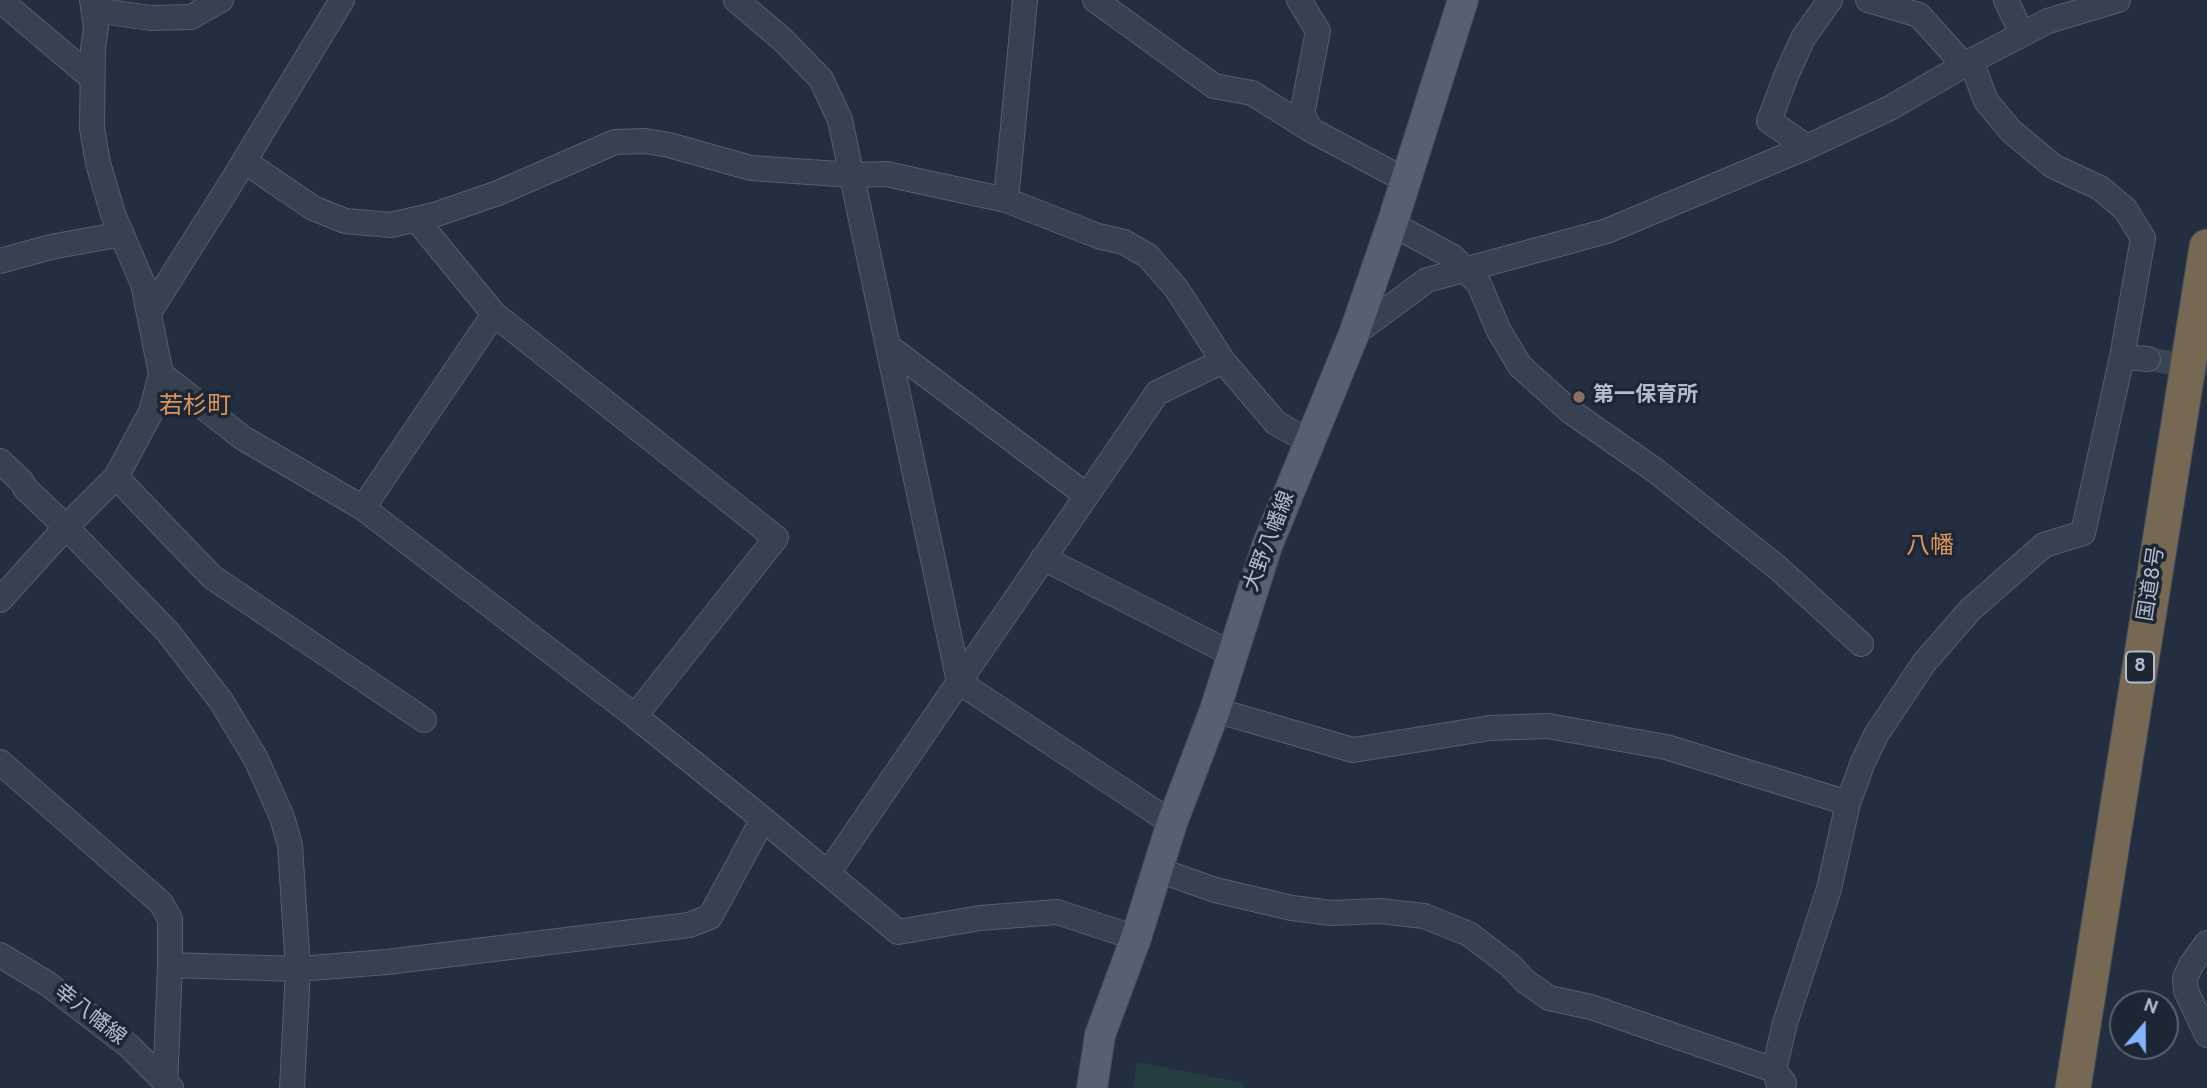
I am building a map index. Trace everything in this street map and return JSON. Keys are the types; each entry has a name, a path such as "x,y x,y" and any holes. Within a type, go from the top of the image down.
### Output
{"highway":[{"name":"国道8号","path":"2073,1088 2207,247"},
{"name":"国道8号","path":"2097,1088 2207,398"}],"main road":[{"name":"大野八幡線","path":"1092,1088 1100,1035 1136,938 1156,869 1215,710 1267,546 1354,334 1463,0"}],"street":[{"path":"0,0 92,78"},
{"path":"0,600 116,477 151,412 161,374 143,284 113,214 98,163 92,128 96,27 93,5 151,18 191,17 221,0"},
{"path":"150,311 342,0"},
{"path":"736,0 783,40 821,79 840,120 959,682 1172,823"},
{"path":"1006,200 1025,0"},
{"path":"1095,0 1214,86 1252,93 1311,131 1405,180"},
{"path":"1299,0 1318,31 1302,114 1311,131"},
{"path":"1807,147 1769,121 1803,38 1830,0"},
{"path":"1156,869 1215,890 1293,908 1331,914 1380,911 1424,916 1469,934 1549,998 1591,1007 1781,1082 1785,1023 1829,888 1848,803 1876,735 1924,663 1970,610 2044,545 2083,533 2122,357 2143,239 2125,209 2100,188 2053,166 2011,131 1986,101 1967,63 1919,15 1868,0"},
{"path":"2006,0 2022,34"},
{"path":"1354,334 1427,280 1607,232 1807,147 1890,108 1967,63 2048,21 2118,0"},
{"path":"244,161 313,208 345,221 391,225 434,215 498,193 615,142 645,141 669,145 751,168 853,175 886,174 1006,200 1098,236 1124,242 1148,256 1177,288 1223,361 1276,423 1310,442"},
{"path":"416,219 494,314 776,538 635,716"},
{"path":"1392,224 1453,257 1467,271 1479,284 1499,331 1520,366 1570,411 1656,471 1777,568 1861,644"},
{"path":"0,261 51,247 122,234"},
{"path":"363,508 494,314"},
{"path":"889,347 1086,495"},
{"path":"2122,357 2148,359"},
{"path":"828,873 1157,393 1223,361"},
{"path":"161,374 243,438 363,508 635,716 764,819 898,932 981,918 1057,912 1136,938"},
{"path":"0,461 167,631 220,701 256,759 282,817 290,845 298,969 292,1088"},
{"path":"116,477 212,577 424,720"},
{"path":"1043,558 1232,654"},
{"path":"1215,710 1353,750 1490,728 1548,726 1665,747 1848,803"},
{"path":"0,762 161,903 170,919 167,1086"},
{"path":"170,965 298,969 387,962 689,925 710,917 764,819"},
{"path":"2207,943 2185,978 2186,991 2207,1035"},
{"name":"幸八幡線","path":"0,955 58,992 129,1046 167,1086"}],"green space":[{"path":"1137,1062 1240,1082 1245,1088 1133,1088"}],"tunnel":[{"path":"2148,359 2207,369"}],"place":[{"name":"第一保育所","path":"1579,397"}],"district":[{"name":"若杉町","path":"195,408"},
{"name":"八幡","path":"1930,548"}]}
